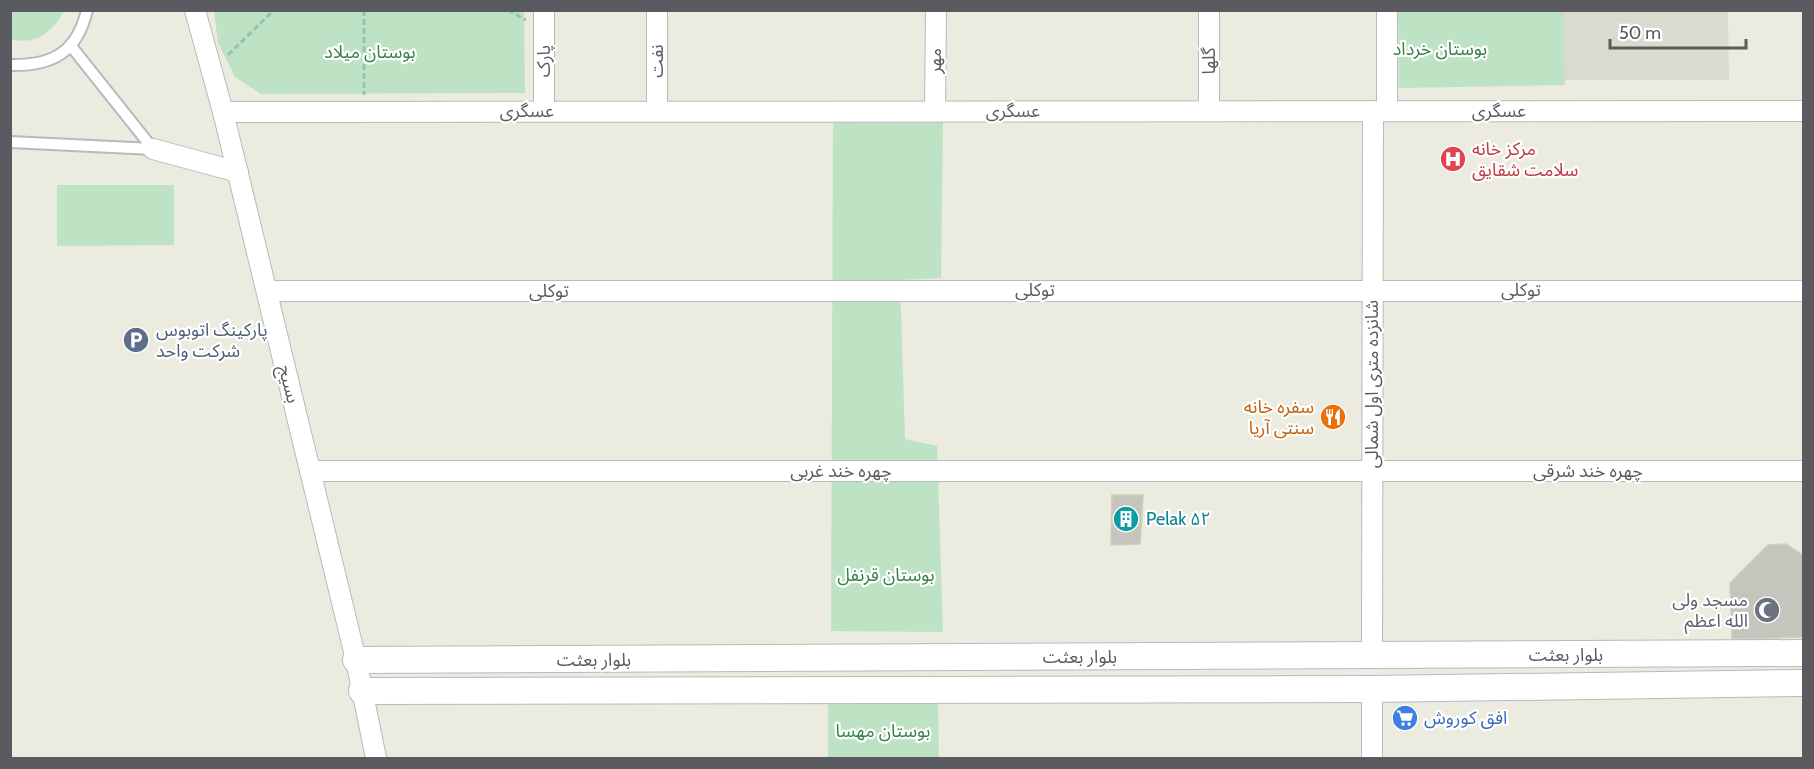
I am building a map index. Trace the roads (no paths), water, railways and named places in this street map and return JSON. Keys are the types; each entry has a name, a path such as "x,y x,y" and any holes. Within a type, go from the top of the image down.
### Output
{"street":[{"name":"بسیج","path":"195,10 223,112 267,291 356,660 376,759"},
{"name":"پارک","path":"544,10 544,111"},
{"name":"نفت","path":"657,10 657,111"},
{"name":"مهر","path":"935,111 936,10"},
{"name":"گلها","path":"1209,10 1209,111"},
{"name":"شانزده متری اول شمالی","path":"1372,656 1372,290 1387,10"},
{"name":"عسگری","path":"223,112 1803,111"},
{"path":"153,149 238,172"},
{"name":"توکلی","path":"267,291 1803,291"},
{"name":"چهره خند غربی","path":"310,471 1372,471"},
{"name":"چهره خند شرقی","path":"1372,471 1803,471"},
{"name":"بلوار بعثت","path":"356,660 1803,653"},
{"path":"1371,759 1372,656"},
{"name":"بلوار بعثت","path":"362,691 1372,689 1803,683"}],"lane":[{"path":"10,65 32,66 53,59 71,46 83,28 87,10"},
{"path":"71,46 153,149"},
{"path":"10,142 153,149"}],"place":[{"name":"مرکز خانه سلامت شقایق","path":"1453,159"},
{"name":"پارکینگ اتوبوس شرکت واحد","path":"136,340"},
{"name":"سفره خانه سنتی آریا","path":"1333,417"},
{"name":"Pelak ۵۲","path":"1126,519"},
{"name":"مسجد ولی الله اعظم","path":"1767,610"},
{"name":"افق کوروش","path":"1405,718"}],"park label":[{"name":"بوستان خرداد","path":"1440,49"},
{"name":"بوستان میلاد","path":"370,52"},
{"name":"بوستان قرنفل","path":"886,575"},
{"name":"بوستان مهسا","path":"883,731"}]}
